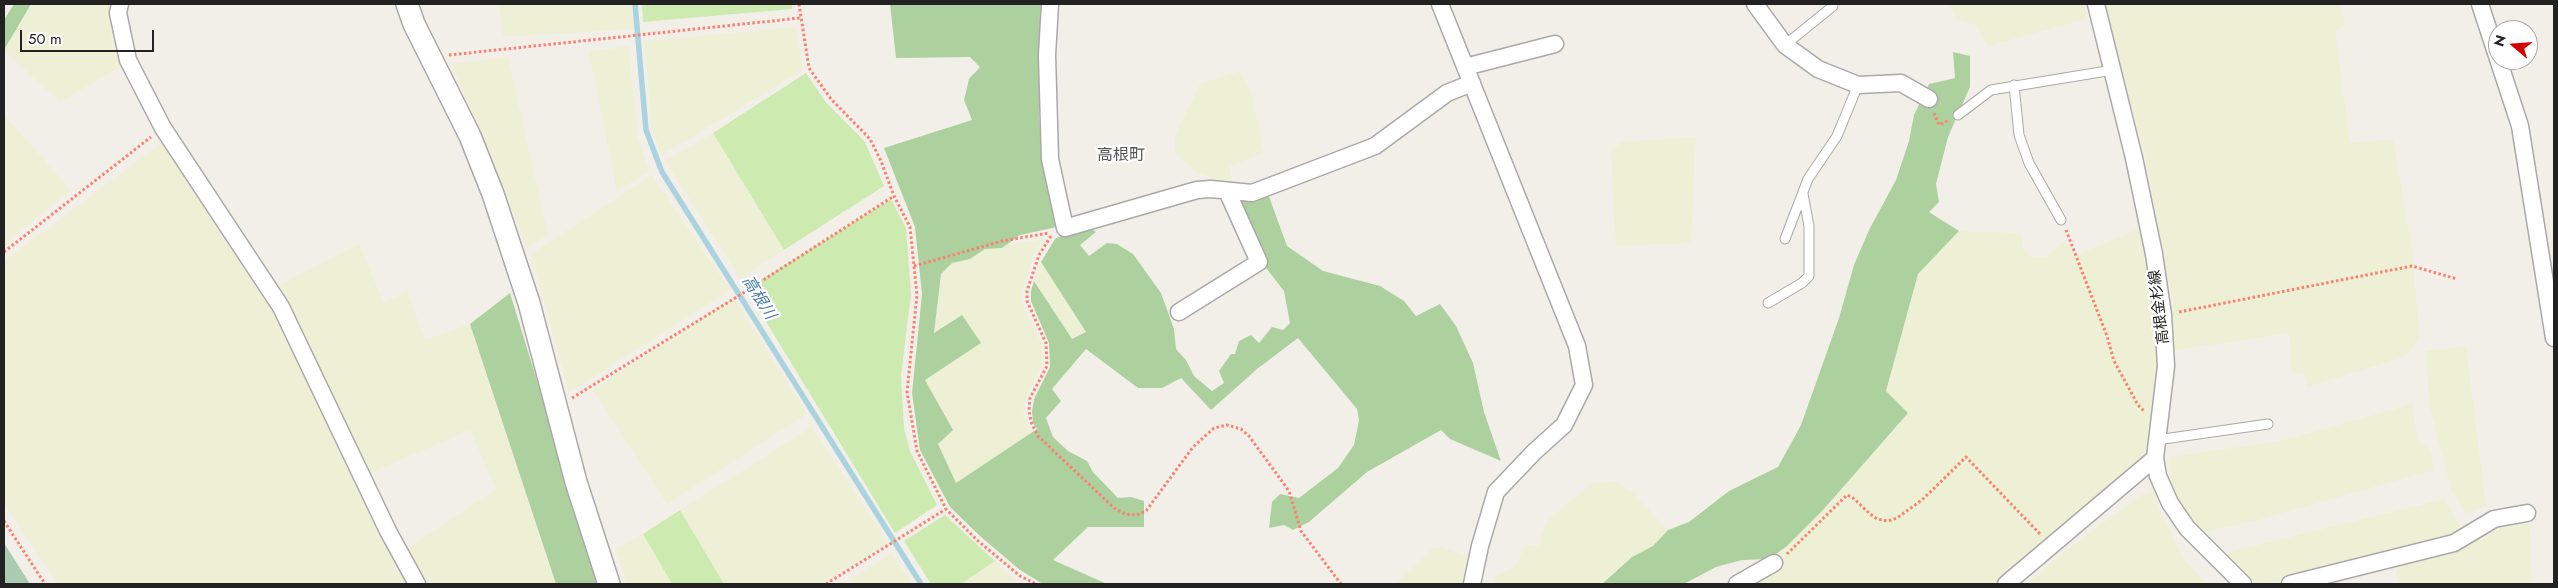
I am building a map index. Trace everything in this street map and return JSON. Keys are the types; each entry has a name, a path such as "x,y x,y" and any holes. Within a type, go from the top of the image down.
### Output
{"street":[{"path":"120,4 118,13 128,60 164,128 281,307 388,531 417,584"},
{"path":"407,4 414,24 470,136 493,194 529,303 576,482 609,584"},
{"path":"1050,4 1047,55 1050,159 1065,228 1197,190 1211,189 1252,193 1375,146 1447,93 1472,83"},
{"path":"1440,4 1577,346 1584,385 1564,425 1534,452 1496,492 1480,546 1472,584"},
{"path":"1755,4 1785,44 1818,68 1858,85 1901,83 1929,99"},
{"name":"高根金杉線","path":"2096,4 2113,70 2154,254 2164,315 2166,366 2154,458 2158,476 2170,503 2187,528 2243,584"},
{"path":"2480,4 2520,126 2554,338"},
{"path":"1465,67 1555,44"},
{"path":"1179,312 1259,262 1227,191"},
{"path":"2006,584 2154,458"},
{"path":"2290,584 2454,543 2494,518 2527,513"},
{"path":"1737,584 1774,563"}],"lane":[{"path":"1785,44 1833,6"},
{"path":"1958,115 1991,90 2113,70"},
{"path":"1785,239 1808,178 1837,136 1858,85"},
{"path":"2014,85 2018,135 2029,163 2061,220"},
{"path":"1768,304 1802,283 1809,276 1809,226 1803,192"},
{"path":"2158,433 2268,424"}],"path":[{"path":"799,4 809,68 831,99 870,139 882,160 894,196 910,226 917,295 907,392 916,451 946,509 977,540 1020,576 1036,584"},
{"path":"431,57 800,18"},
{"path":"1929,99 1939,125 1958,115"},
{"path":"4,252 164,128"},
{"path":"557,407 740,295 894,196"},
{"path":"2061,220 2104,328 2114,361 2138,405 2158,433"},
{"path":"914,266 1002,241 1054,232 1039,255 1027,290 1027,301 1046,343 1047,366 1030,398 1031,422 1038,436 1114,508 1125,514 1137,515 1146,511 1193,447 1214,428 1227,425 1241,429 1249,436 1289,491 1301,531 1342,584"},
{"path":"2164,315 2412,266 2457,279"},
{"path":"1774,563 1790,551 1847,495 1877,519 1888,521 1897,518 1922,500 1966,457 2052,546"},
{"path":"826,584 946,509"},
{"path":"4,521 45,584"}],"green space":[{"path":"14,4 31,4 4,50 4,20"},
{"path":"31,4 112,4 110,18 112,44 120,67 60,102 4,51"},
{"path":"499,4 631,4 634,29 503,37"},
{"path":"642,4 792,4 792,9 643,22"},
{"path":"890,4 1043,4 1039,115 1042,158 1057,227 1020,235 1002,248 985,249 970,259 952,263 941,274 934,333 962,315 981,343 925,380 953,430 938,444 956,483 1037,429 1033,423 1034,399 1050,367 1049,343 1031,301 1034,281 1072,339 1086,332 1041,262 1055,239 1066,233 1086,225 1096,232 1080,245 1089,256 1107,243 1117,244 1133,254 1161,293 1174,329 1176,349 1186,360 1194,376 1212,391 1224,383 1219,371 1231,354 1235,354 1239,341 1251,335 1259,343 1272,327 1283,330 1290,323 1284,291 1263,264 1236,197 1267,191 1287,246 1323,271 1380,286 1404,301 1416,316 1440,304 1456,326 1473,363 1484,412 1501,461 1450,439 1441,430 1367,472 1309,522 1293,530 1284,525 1269,528 1272,502 1280,494 1299,498 1338,468 1354,445 1359,420 1357,409 1298,338 1257,369 1211,410 1181,378 1162,388 1138,388 1086,349 1052,389 1061,401 1046,418 1053,437 1068,451 1087,461 1093,472 1118,498 1131,497 1144,501 1144,527 1088,527 1053,560 1107,584 1043,584 1020,570 950,507 920,450 912,393 922,294 915,227 884,148 972,120 964,100 969,79 980,67 970,57 896,58"},
{"path":"1949,4 2083,4 2087,19 1988,46 1975,25 1957,19"},
{"path":"2104,4 2340,4 2345,26 2335,30 2350,143 2393,139 2413,254 2419,339 2404,357 2307,387 2304,374 2292,373 2289,333 2172,351 2173,302 2145,155"},
{"path":"796,27 803,70 662,155 652,130 644,41"},
{"path":"628,46 638,137 649,172 617,191 589,52"},
{"path":"1953,52 1970,56 1970,87 1948,137 1936,184 1939,202 1929,212 1959,231 1918,274 1886,391 1908,413 1823,510 1787,546 1769,559 1742,560 1716,567 1684,584 1602,584 1632,557 1653,546 1668,530 1689,522 1729,491 1778,467 1801,425 1839,318 1854,265 1869,230 1896,180 1909,141 1914,115 1929,84 1955,78"},
{"path":"508,57 548,235 527,248 481,130 451,64"},
{"path":"1240,71 1251,92 1264,153 1230,166 1232,184 1197,173 1175,153 1175,135 1200,84"},
{"path":"806,73 825,101 865,142 884,186 784,250 713,133"},
{"path":"4,115 71,190 4,245"},
{"path":"713,133 784,250 740,278 665,161"},
{"path":"1696,137 1691,243 1616,246 1611,153 1621,142"},
{"path":"164,141 272,309 381,534 408,584 57,584 4,503 4,261"},
{"path":"652,175 730,290 569,393 531,254"},
{"path":"891,199 906,228 911,294 901,375 904,428 910,451 937,505 895,533 746,289"},
{"path":"2141,228 2155,324 2157,368 2149,444 2143,457 2131,470 1997,584 1751,584 1769,559 1908,413 1886,391 1918,274 1959,231 2020,233 2023,239 2023,250 2032,258 2046,257 2066,240 2074,256"},
{"path":"1044,239 1034,254 1021,293 1022,303 1042,344 1042,365 1025,400 1023,411 1031,435 956,483 938,444 924,380 980,343 934,334 941,274 952,263 970,259 985,249"},
{"path":"359,244 384,303 407,291 425,340 470,324 556,584 423,584 405,550 496,489 470,430 366,475 272,289"},
{"path":"1041,262 1086,332 1072,339 1034,281"},
{"path":"510,293 599,584 556,584 470,324"},
{"path":"734,297 807,414 667,504 593,390"},
{"path":"2466,346 2486,506 2467,514 2451,489 2429,403 2426,351"},
{"path":"2413,404 2417,439 2431,451 2434,470 2255,521 2197,533 2173,494 2169,457 2280,441"},
{"path":"812,427 888,543 821,584 724,584 680,510"},
{"path":"1614,481 1633,492 1668,530 1653,546 1632,557 1602,584 1492,584 1496,576 1515,567 1525,545 1539,546 1546,521 1593,483"},
{"path":"2154,491 2160,511 2184,559 2207,584 2026,584 2066,550 2141,495"},
{"path":"2444,499 2461,529 2451,537 2264,584 2249,584 2221,554"},
{"path":"680,510 724,584 672,584 643,534"},
{"path":"945,515 995,561 961,584 931,584 904,541"},
{"path":"2529,522 2532,584 2397,584 2396,566 2462,548 2496,529"},
{"path":"643,534 672,584 627,584 616,549"},
{"path":"4,543 30,584 4,584"},
{"path":"1441,547 1468,556 1463,584 1395,584 1432,549"},
{"path":"892,553 912,584 853,584 850,579"},
{"path":"995,561 1015,580 1023,584 961,584"}],"waterway":[{"name":"高根川","path":"635,4 646,130 662,172 921,584"}],"district":[{"name":"高根町","path":"1121,156"}]}
